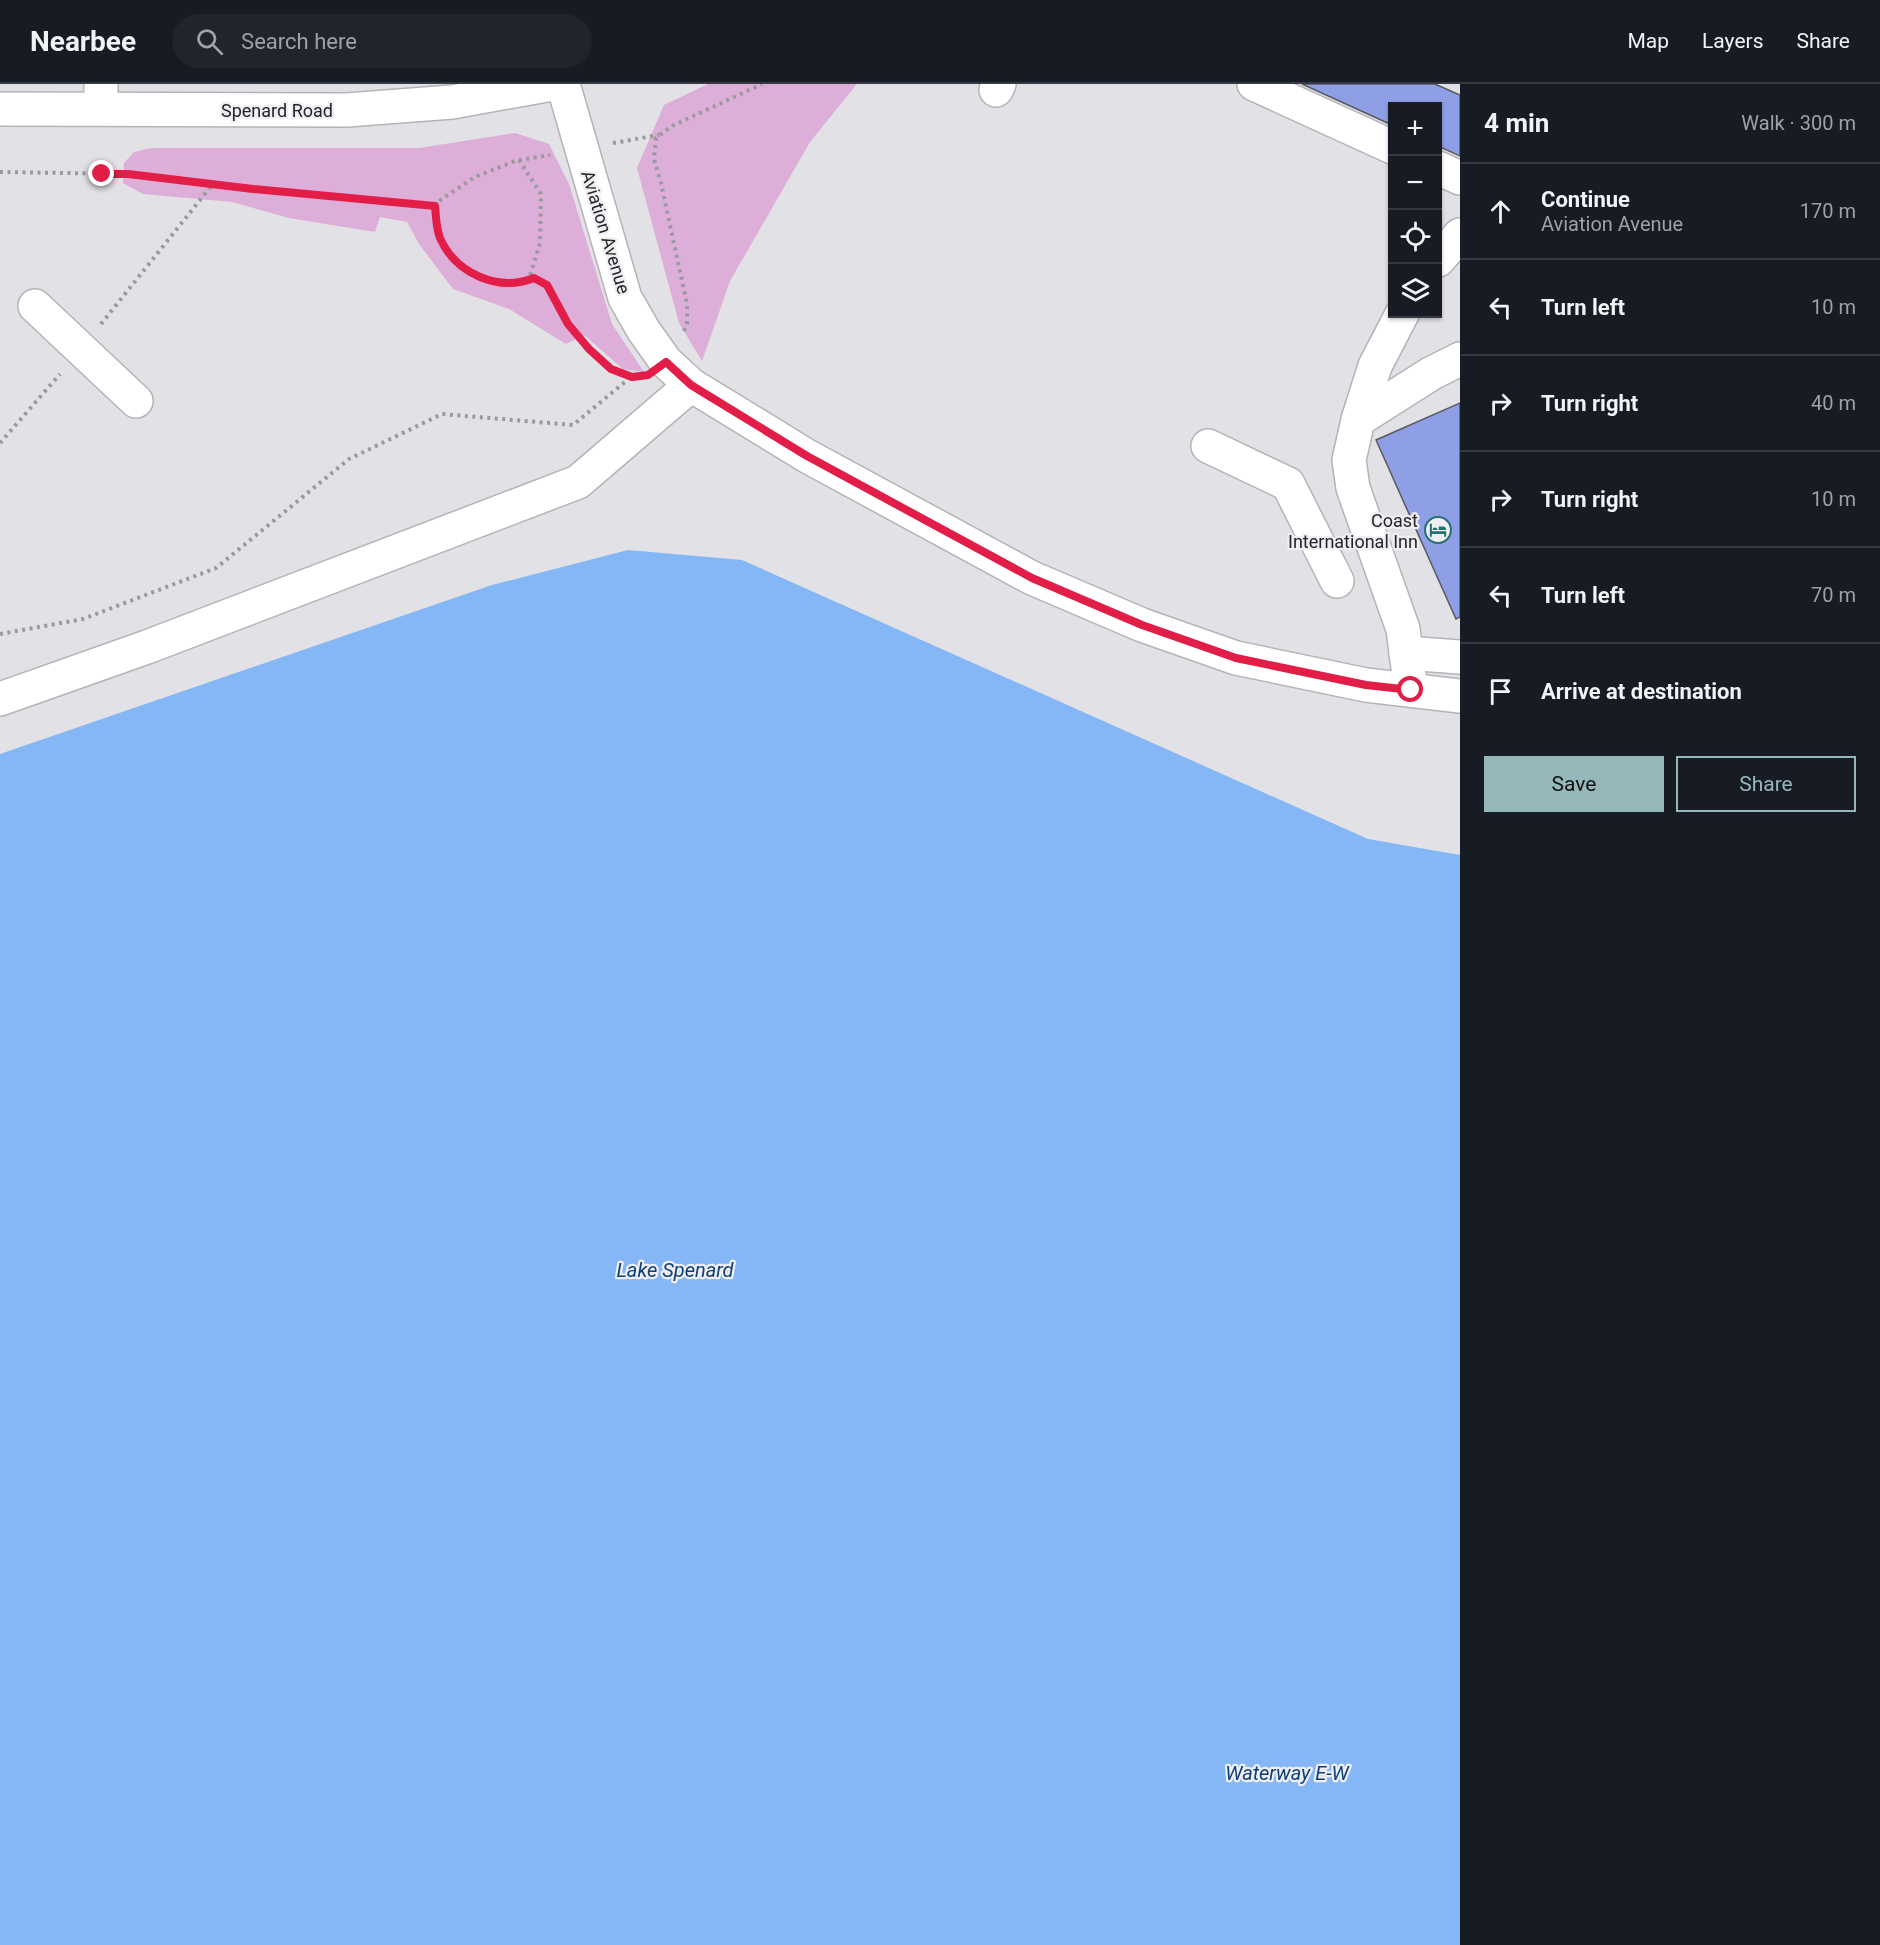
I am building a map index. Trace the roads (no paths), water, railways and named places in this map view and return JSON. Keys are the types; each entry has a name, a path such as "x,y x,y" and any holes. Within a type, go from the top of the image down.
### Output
{"street":[{"name":"Spenard Road","path":"0,109 101,96 204,111 347,110 452,102 552,84"},
{"name":"Aviation Avenue","path":"563,84 625,298 644,331 666,362 691,385 807,456 1032,578 1142,625 1236,658 1366,685 1460,696"},
{"path":"1254,84 1388,145"},
{"path":"1442,170 1460,178"},
{"path":"1442,254 1460,234"},
{"path":"35,306 136,401"},
{"path":"1399,318 1375,366 1358,420 1349,460 1353,489 1403,629 1411,690"},
{"path":"1358,420 1432,373 1460,359"},
{"path":"0,699 158,642 578,482 691,385"},
{"path":"1208,446 1288,484 1337,581"},
{"path":"1406,653 1460,657"}],"water":[{"name":"Lake Spenard","path":"628,550 742,560 1368,839 1460,855 1460,1945 0,1945 0,754 492,585"}],"place":[{"name":"Coast International Inn","path":"1438,530"}],"water label":[{"name":"Waterway E-W","path":"1287,1773"}]}
